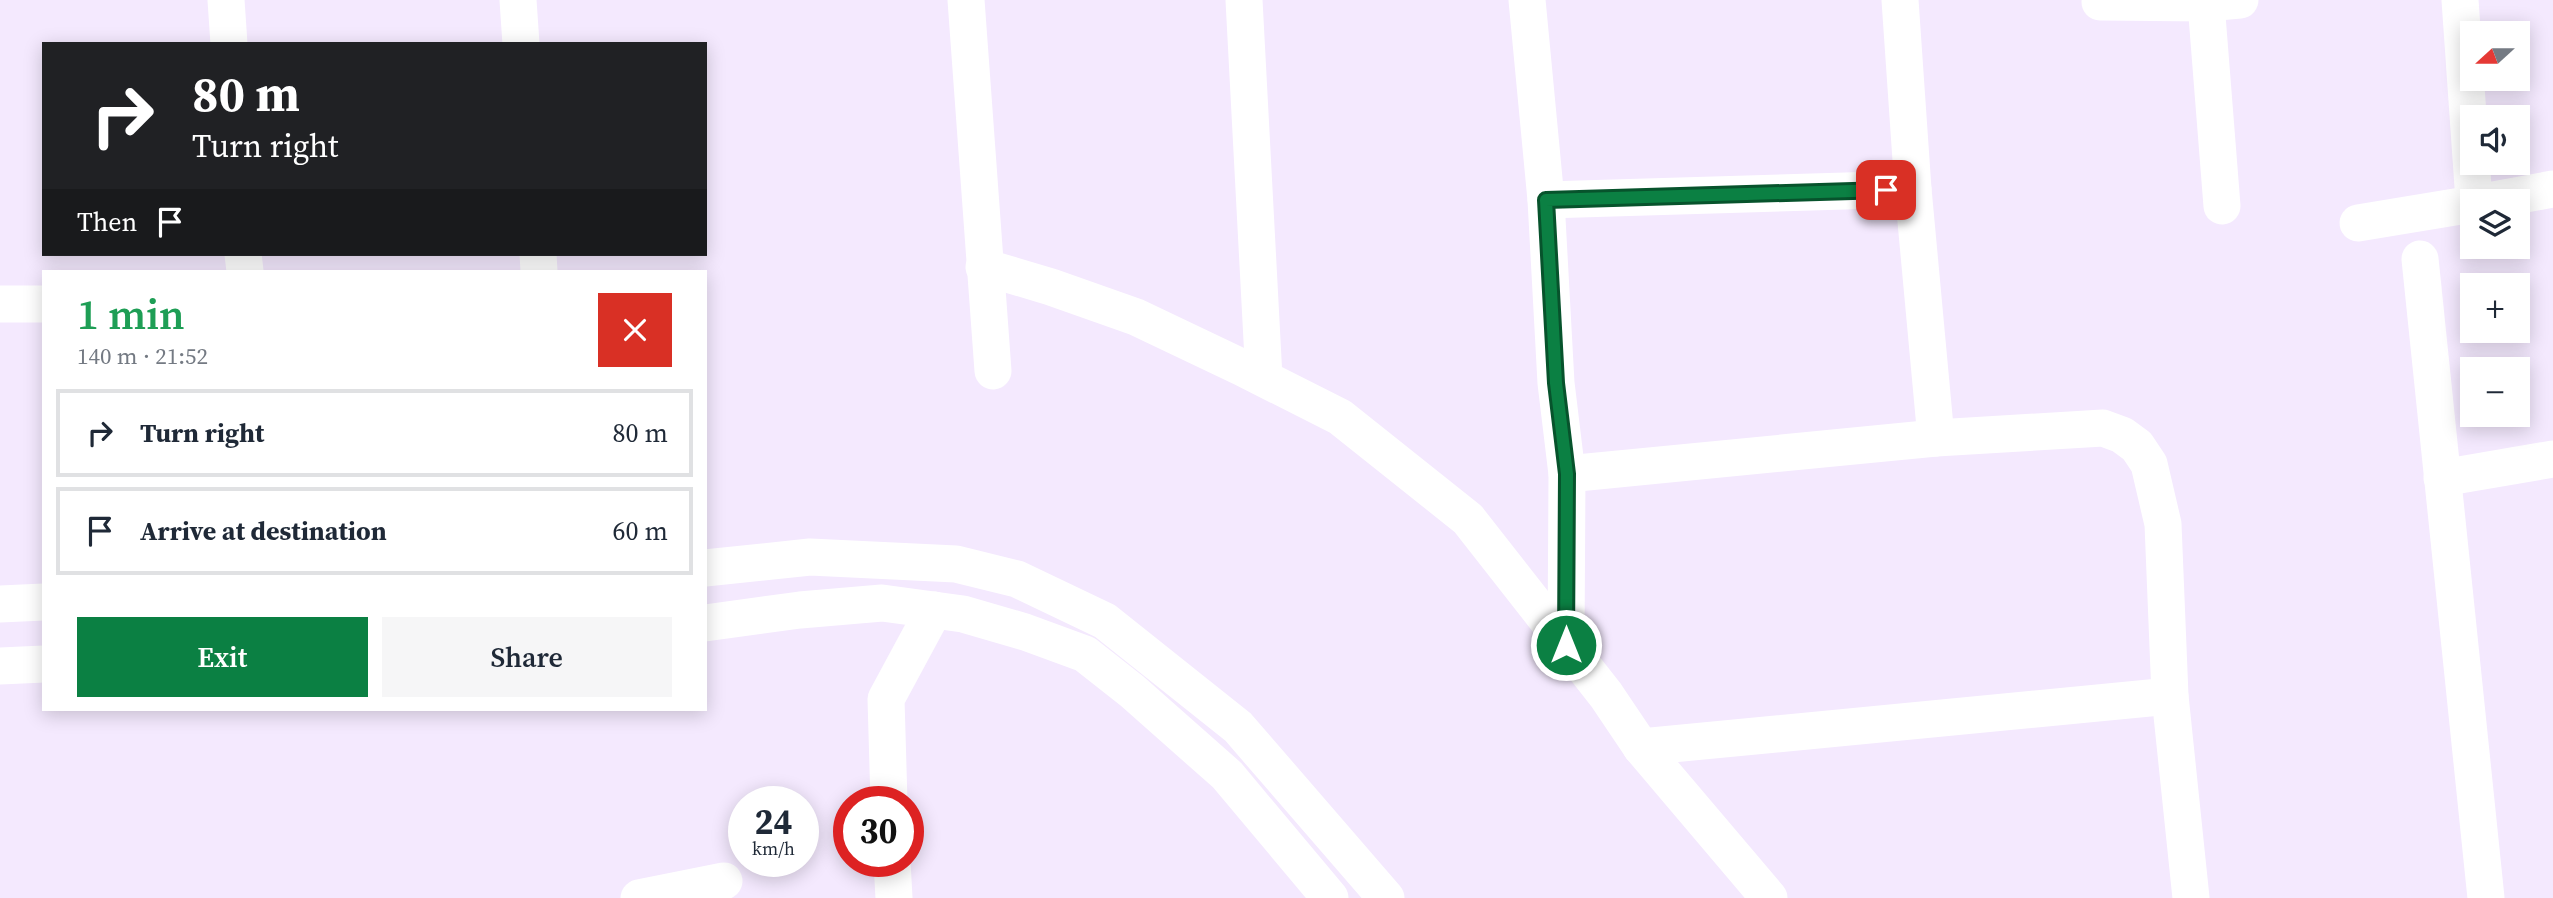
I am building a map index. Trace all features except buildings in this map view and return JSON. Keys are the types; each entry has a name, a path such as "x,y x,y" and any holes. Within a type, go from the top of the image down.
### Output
{"street":[{"path":"226,0 229,42"},
{"path":"518,0 521,42"},
{"path":"966,0 993,371"},
{"path":"1244,0 1264,378"},
{"path":"1527,0 1546,200 1556,383 1567,474 1566,645"},
{"path":"1900,0 1913,189 1936,438"},
{"path":"2460,0 2472,189"},
{"path":"2101,2 2223,1 2222,206"},
{"path":"1546,200 1913,189"},
{"path":"2530,193 2553,189"},
{"path":"2358,223 2460,205"},
{"path":"2420,259 2486,898"},
{"path":"984,267 1136,317 1340,417 1468,519 1606,695 1641,747 1769,898"},
{"path":"0,304 42,304"},
{"path":"1567,474 1936,438 2102,428 2122,435 2137,446 2149,464 2163,524 2170,696 2191,898"},
{"path":"2442,478 2553,459"},
{"path":"707,568 810,558 956,564 1017,579 1105,621 1238,727 1386,898"},
{"path":"0,604 42,602"},
{"path":"707,623 800,610 882,604 963,614 1025,632 1085,654 1132,691 1227,775 1319,894"},
{"path":"889,786 886,699 934,610"},
{"path":"0,666 42,664"},
{"path":"1641,747 2170,696"},
{"path":"893,877 894,898"},
{"path":"639,898 724,881"}],"route":[{"path":"1566,645 1567,474 1556,383 1546,200 1886,190"}]}
